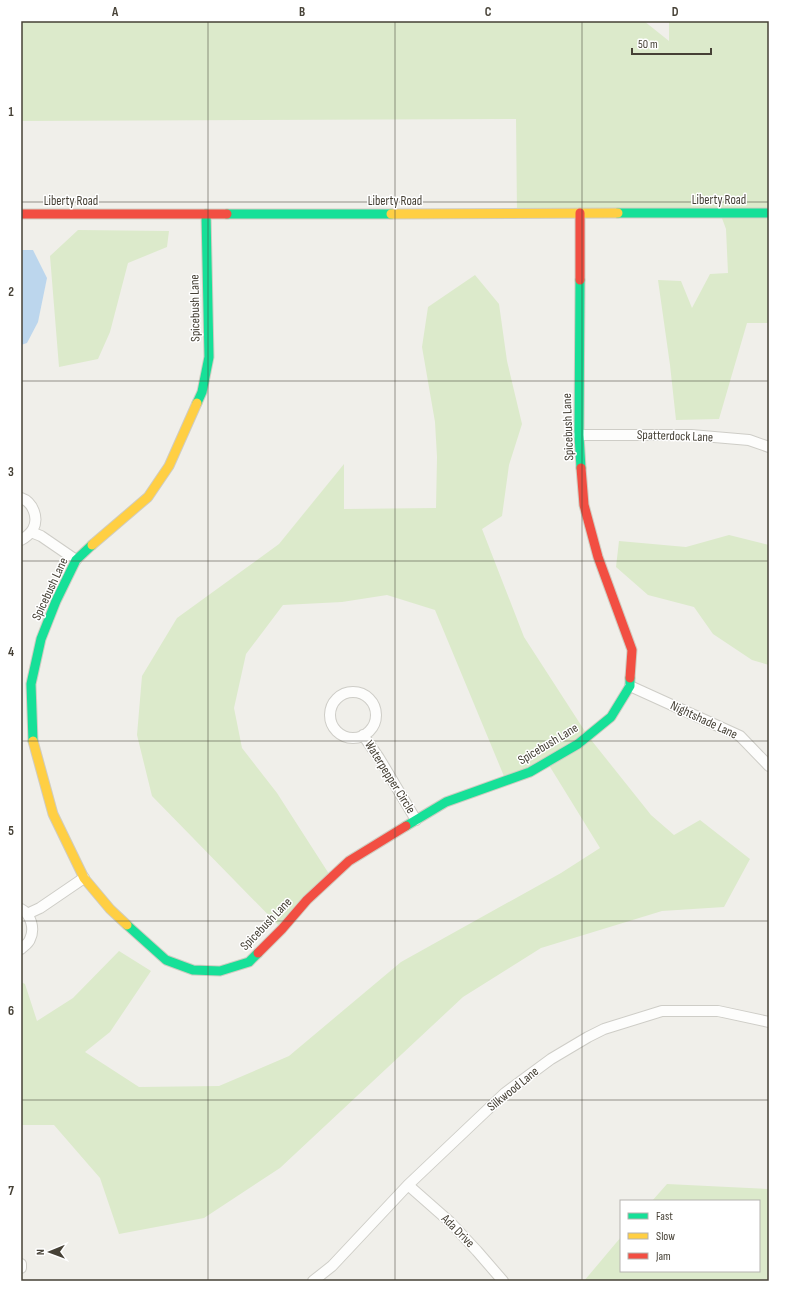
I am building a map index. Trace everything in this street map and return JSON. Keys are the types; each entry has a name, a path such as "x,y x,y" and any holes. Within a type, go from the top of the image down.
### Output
{"street":[{"name":"Spicebush Lane","path":"206,214 209,357 202,392 186,434 169,466 148,497 114,525 76,560 56,601 41,639 31,684 32,739 53,814 84,878 110,909 166,960 193,970 220,971 249,962 282,929 306,900 349,861 446,802 530,772 578,744 611,716 630,686 632,650 598,557 584,505 580,435 580,213"},
{"name":"Liberty Road","path":"21,214 769,213"},
{"name":"Spatterdock Lane","path":"580,435 691,435 749,440 769,447"},
{"path":"21,498 26,500 32,506 36,518 33,530 21,540"},
{"path":"30,532 41,536 76,560"},
{"name":"Nightshade Lane","path":"630,686 740,736 769,766"},
{"name":"Waterpepper Circle","path":"354,691 367,696 373,702 376,713 373,726 363,735 351,738 344,736 333,727 330,719 330,709 336,698 346,692 354,691"},
{"name":"Waterpepper Circle","path":"363,735 416,820"},
{"path":"24,912 40,908 84,878"},
{"path":"21,949 30,940 33,928 29,917 24,912"},
{"name":"Silkwood Lane","path":"313,1281 332,1266 408,1185 505,1093 551,1059 588,1037 604,1029 662,1011 718,1011 769,1022"},
{"name":"Ada Drive","path":"408,1185 450,1222 503,1281"}],"green space":[{"path":"21,21 644,21 669,41 669,21 769,21 769,323 747,323 719,419 676,420 658,280 681,281 692,308 710,274 728,273 726,229 720,213 517,213 516,119 21,121"},
{"path":"78,230 169,231 167,247 128,263 110,332 98,359 59,367 50,256"},
{"path":"475,275 499,304 507,361 522,424 509,465 502,516 482,529 524,637 588,736 651,815 674,835 700,820 750,859 724,907 662,911 541,948 463,997 280,1168 204,1218 119,1234 100,1178 54,1125 21,1125 21,982 25,984 37,1021 73,998 119,951 151,971 110,1032 85,1052 139,1087 219,1086 289,1056 401,962 561,873 600,848 547,762 506,781 435,610 387,595 342,602 283,605 246,654 234,708 242,748 277,793 331,877 282,929 152,796 137,735 142,676 177,618 279,544 344,464 344,509 436,508 437,457 435,422 422,347 428,307"},
{"path":"729,535 769,545 769,665 752,660 713,634 694,607 648,595 616,567 619,541 686,547"},
{"path":"667,1184 769,1189 769,1281 584,1281 620,1238 620,1272 760,1272 760,1200 653,1200"}],"water":[{"path":"21,250 33,250 47,278 38,322 27,343 21,345"}],"traffic: fast":[{"path":"618,213 769,213"},
{"path":"197,403 202,392 209,357 206,214"},
{"path":"227,214 391,214"},
{"path":"580,280 579,435 581,468"},
{"path":"33,741 31,684 41,639 56,601 76,560 92,545"},
{"path":"406,826 446,802 530,772 578,744 611,717 630,686 630,678"},
{"path":"127,925 166,960 193,970 220,971 249,962 258,953"}],"traffic: slow":[{"path":"391,214 618,213"},
{"path":"92,545 148,497 169,466 197,403"},
{"path":"33,741 53,814 84,878 110,909 127,925"}],"traffic: jam":[{"path":"580,213 580,280"},
{"path":"21,214 227,214"},
{"path":"581,468 584,505 598,557 632,650 630,678"},
{"path":"258,953 282,929 307,900 349,861 406,826"}]}
